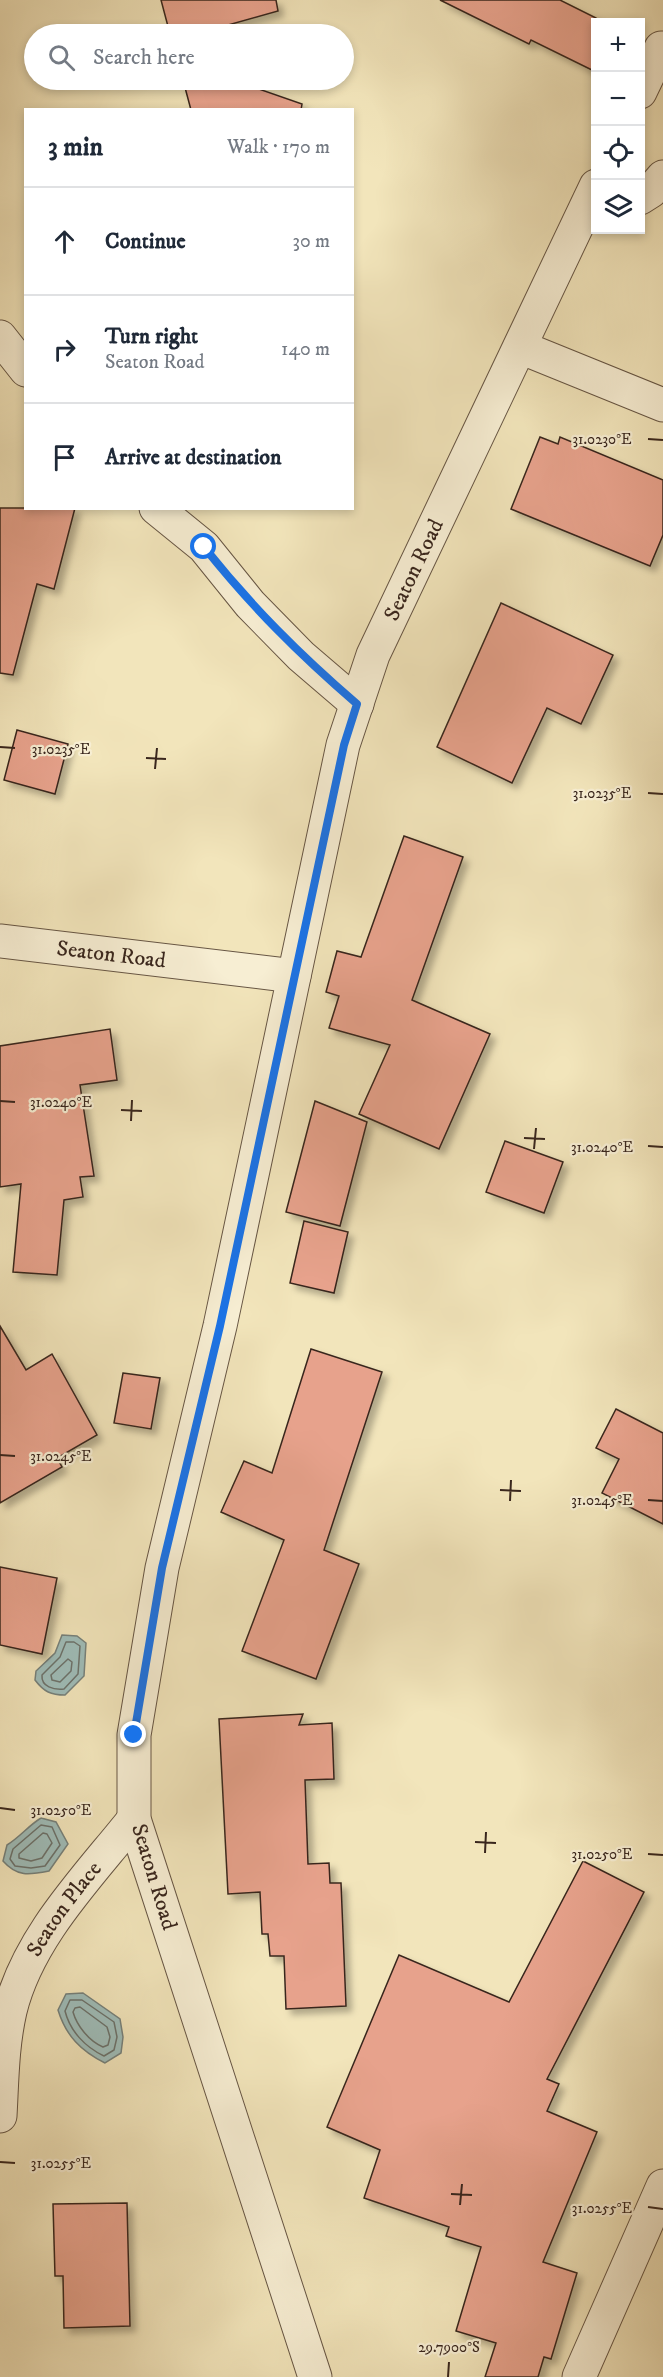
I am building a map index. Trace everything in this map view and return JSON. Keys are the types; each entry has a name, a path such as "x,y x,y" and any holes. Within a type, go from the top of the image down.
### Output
{"street":[{"path":"645,82 662,48"},
{"path":"645,195 663,177"},
{"name":"Seaton Road","path":"315,2377 134,1819 134,1735 162,1568 220,1326 344,745 372,655 591,197"},
{"path":"0,337 24,367"},
{"path":"520,346 663,405"},
{"path":"158,510 204,547 250,604 301,656 357,704"},
{"name":"Seaton Road","path":"0,941 294,976"},
{"name":"Seaton Place","path":"0,2116 4,2042 11,2008 27,1969 53,1922 134,1819"},
{"path":"579,2377 663,2186"}],"water":[{"path":"62,1635 77,1636 86,1643 84,1676 65,1695 48,1692 35,1680 36,1671 55,1653"},
{"path":"41,1818 56,1822 68,1844 49,1871 29,1874 13,1870 3,1861 7,1845"},
{"path":"83,1993 120,2019 123,2037 121,2053 105,2063 76,2042 65,2028 58,2010 66,1994"}],"building":[{"path":"161,0 276,0 278,11 232,24 167,24"},
{"path":"440,0 560,0 596,18 591,18 591,70 531,40 529,44"},
{"path":"186,90 262,90 302,104 301,108 190,108"},
{"path":"540,437 558,444 560,437 663,480 663,535 650,566 511,509"},
{"path":"0,508 74,510 54,589 37,584 13,675 0,673"},
{"path":"501,603 613,655 581,724 547,708 512,783 437,747"},
{"path":"17,730 68,744 55,794 4,780"},
{"path":"404,836 463,857 412,1000 490,1034 439,1149 359,1114 390,1045 329,1028 339,996 326,992 337,951 361,957"},
{"path":"110,1029 117,1080 80,1085 94,1176 80,1177 83,1197 64,1200 57,1275 13,1272 21,1184 0,1187 0,1046"},
{"path":"315,1101 367,1122 340,1226 286,1212"},
{"path":"505,1141 563,1162 544,1213 486,1192"},
{"path":"304,1221 348,1232 334,1293 290,1283"},
{"path":"0,1326 26,1370 52,1354 97,1435 57,1458 62,1467 0,1503"},
{"path":"311,1349 382,1372 324,1550 359,1564 316,1679 242,1651 284,1540 221,1512 244,1461 272,1473"},
{"path":"123,1373 160,1378 151,1429 114,1423"},
{"path":"616,1409 663,1433 663,1524 602,1493 619,1459 596,1448"},
{"path":"0,1567 57,1578 42,1654 0,1645"},
{"path":"303,1714 299,1725 332,1723 334,1779 305,1780 308,1864 329,1863 330,1883 341,1883 346,2006 286,2009 284,1956 270,1956 268,1934 262,1934 260,1892 228,1894 219,1719"},
{"path":"583,1861 644,1892 547,2079 559,2084 547,2111 597,2132 543,2262 577,2273 551,2359 544,2357 538,2377 485,2377 496,2343 456,2331 481,2247 446,2236 449,2227 364,2198 380,2150 327,2127 399,1955 509,2002"},
{"path":"127,2203 130,2326 64,2328 63,2276 55,2276 53,2204"}],"route":[{"path":"134,1735 162,1568 220,1326 344,745 357,704 301,656 250,604 204,547"}]}
